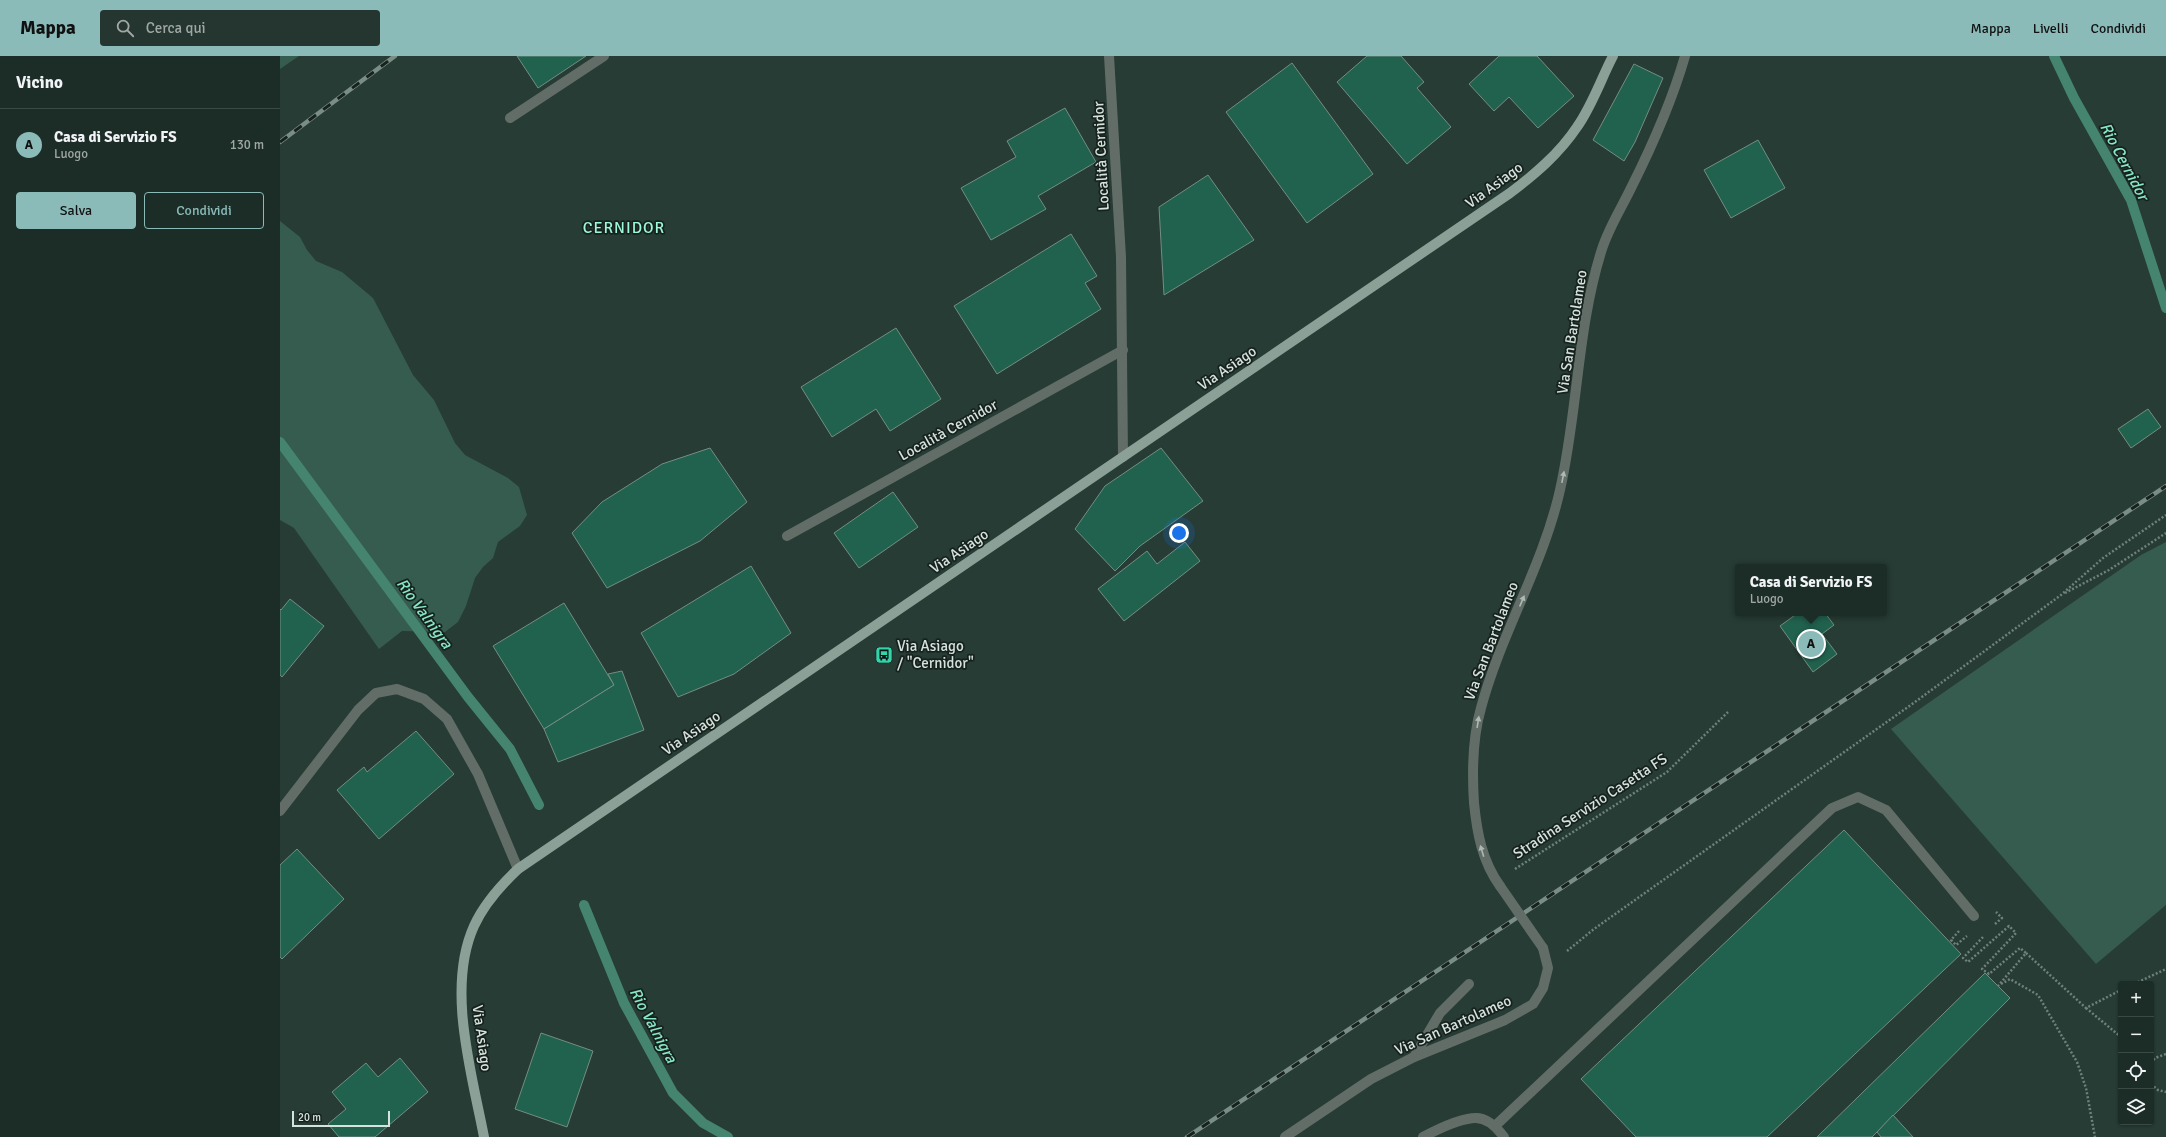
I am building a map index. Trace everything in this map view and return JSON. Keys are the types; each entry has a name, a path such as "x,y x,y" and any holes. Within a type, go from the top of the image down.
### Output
{"main road":[{"name":"Via Asiago","path":"484,1137 462,1016 463,978 474,927 486,905 502,884 518,869 1510,194 1559,151 1578,127 1613,56"}],"street":[{"path":"510,118 604,56"},
{"name":"Località Cernidor","path":"1109,56 1122,258 1123,457"},
{"name":"Via San Bartolameo","path":"1285,1137 1371,1079 1414,1057 1519,1013 1533,1004 1544,988 1548,968 1543,948 1498,884 1482,854 1476,822 1472,778 1474,746 1480,709 1495,665 1552,525 1571,435 1586,320 1602,248 1650,148 1684,56"},
{"name":"Località Cernidor","path":"787,536 1123,350"},
{"path":"280,811 358,710 376,694 397,689 424,699 447,720 478,774 518,869"},
{"path":"1495,1126 1832,808 1858,797 1886,810 1974,916"},
{"path":"1414,1057 1440,1013 1469,984"},
{"path":"1423,1137 1442,1127 1477,1118 1495,1126 1504,1137"}],"path":[{"path":"1548,968 1594,929 1909,707 2061,595 2103,558 2166,515"},
{"path":"2061,595 2109,570 2166,533"},
{"name":"Stradina Servizio Casetta FS","path":"1498,884 1667,772 1728,712"},
{"path":"1990,916 1996,912 2002,918 1991,929"},
{"path":"1973,931 1956,945 1951,940 1974,916"},
{"path":"1985,935 1963,958 1968,962 2009,926 2016,933 1982,969 1989,974 2020,948 2086,1008 2118,1035"},
{"path":"2026,953 1998,986 2010,979 2038,995 2078,1062 2087,1094 2095,1137"},
{"path":"2140,981 2166,969"},
{"path":"2086,1008 2118,992"},
{"path":"2154,1059 2166,1054"},
{"path":"2154,1087 2158,1090 2166,1092"}],"green space":[{"path":"280,56 299,56 280,69"},
{"path":"280,221 300,237 307,250 316,261 342,272 373,298 413,375 434,400 455,443 465,455 508,478 519,487 527,515 520,526 498,542 493,558 483,567 475,578 466,606 458,622 445,632 402,631 379,649 294,528 280,520"},
{"path":"2166,542 2166,905 2096,964 1891,729 2141,555"}],"building":[{"path":"517,56 586,56 538,88"},
{"path":"1367,56 1401,56 1424,82 1417,88 1451,127 1407,164 1337,82"},
{"path":"1499,56 1537,56 1574,96 1538,128 1509,97 1494,111 1469,84"},
{"path":"1292,63 1373,174 1307,223 1226,112"},
{"path":"1634,64 1663,78 1635,142 1624,161 1593,140"},
{"path":"1065,108 1096,162 1038,196 1046,209 991,240 961,188 1016,157 1007,141"},
{"path":"1758,140 1785,188 1731,218 1704,170"},
{"path":"1208,175 1254,240 1164,295 1159,207"},
{"path":"1071,234 1097,276 1085,283 1101,309 997,374 954,306"},
{"path":"896,328 941,399 890,431 876,409 832,437 801,387"},
{"path":"2148,409 2161,427 2131,448 2118,429"},
{"path":"710,448 747,502 700,541 607,588 572,533 602,502 662,464"},
{"path":"1161,448 1203,501 1140,546 1115,571 1075,529 1105,486"},
{"path":"893,492 918,527 859,568 834,533"},
{"path":"1185,542 1200,561 1124,621 1098,589 1147,551 1157,564"},
{"path":"751,566 791,633 734,674 678,697 641,633"},
{"path":"290,599 324,626 282,677 280,675 280,609 281,610"},
{"path":"564,603 614,685 544,729 493,646"},
{"path":"1794,616 1827,616 1834,625 1822,634 1837,654 1813,672 1780,626"},
{"path":"622,671 644,730 558,762 544,729 614,685 608,674"},
{"path":"416,731 454,774 379,839 337,790 364,767 367,772"},
{"path":"1844,830 1961,954 1767,1137 1636,1137 1581,1079"},
{"path":"297,849 344,899 282,959 280,957 280,865"},
{"path":"1985,973 2010,998 1872,1137 1817,1137"},
{"path":"541,1033 593,1051 567,1127 515,1109"},
{"path":"400,1058 428,1092 375,1137 339,1137 328,1124 346,1109 332,1092 366,1063 378,1077"},
{"path":"1893,1115 1913,1137 1881,1137 1877,1132"}],"waterway":[{"name":"Rio Cernidor","path":"2054,56 2074,98 2131,200 2166,308"},
{"name":"Rio Valnigra","path":"280,442 468,697 510,749 539,805"},
{"name":"Rio Valnigra","path":"584,905 624,1003 673,1093 703,1123 728,1137"}],"railway":[{"path":"280,142 395,56"},
{"path":"1187,1137 2166,486"}],"place":[{"name":"Casa di Servizio FS","path":"1811,644"},
{"name":"Via Asiago / \"Cernidor\"","path":"884,655"}],"district":[{"name":"CERNIDOR","path":"624,227"}]}
